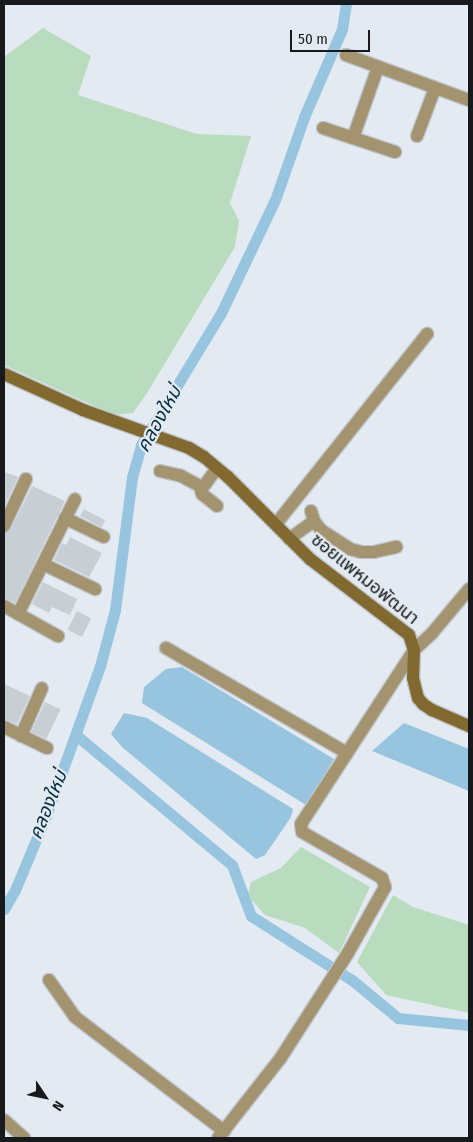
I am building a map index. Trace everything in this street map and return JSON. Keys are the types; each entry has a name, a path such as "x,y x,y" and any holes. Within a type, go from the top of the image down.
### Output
{"street":[{"path":"346,56 469,100"},
{"path":"353,138 378,67"},
{"path":"417,136 435,88"},
{"path":"323,128 395,152"},
{"path":"276,524 427,334"},
{"name":"ซอยแพหมอพัฒนา","path":"4,374 83,410 189,448 217,468 310,559 409,635 414,650 413,678 415,691 422,704 443,716 469,726"},
{"path":"217,468 202,487 202,494 217,506"},
{"path":"160,471 181,476 202,487"},
{"path":"4,526 26,479"},
{"path":"18,614 75,500"},
{"path":"291,540 313,516 321,530 357,551 374,552 396,547"},
{"path":"65,518 104,537"},
{"path":"43,564 95,588"},
{"path":"49,980 75,1017 221,1135 280,1059 348,953 385,887 382,878 302,832 300,827 414,650 433,632 469,589"},
{"path":"4,606 58,636"},
{"path":"166,648 347,754"},
{"path":"21,736 42,688"},
{"path":"4,727 47,748"},
{"path":"4,1120 24,1138"}],"green space":[{"path":"43,28 91,56 78,95 197,134 251,136 230,203 239,221 235,247 133,413 114,415 4,365 4,57"},
{"path":"301,847 370,887 339,953 305,928 265,915 248,896 251,882 281,868"},
{"path":"393,895 413,907 469,925 469,1013 386,995 357,962"}],"water":[{"path":"182,667 334,759 306,805 142,703 144,687 166,669"},
{"path":"124,713 147,718 293,809 291,817 265,855 256,859 122,747 111,734"},
{"path":"404,723 469,749 469,791 372,751"}],"building":[{"path":"4,472 18,477 4,507"},
{"path":"32,486 65,501 15,603 4,598 4,534 11,529"},
{"path":"84,509 105,520 101,527 80,516"},
{"path":"70,537 102,553 89,577 54,560 62,543 66,545"},
{"path":"43,582 77,599 70,615 52,607 49,613 32,604"},
{"path":"77,611 91,618 82,637 67,630"},
{"path":"4,684 30,696 17,724 4,719"},
{"path":"45,702 60,709 46,739 31,732"}],"waterway":[{"name":"คลองใหม่","path":"4,909 15,890 46,816 100,666 115,610 132,477 141,445 221,313 275,200 304,117 342,29 346,4"},
{"path":"76,735 232,865 251,916 352,980 398,1018 469,1025"}]}
